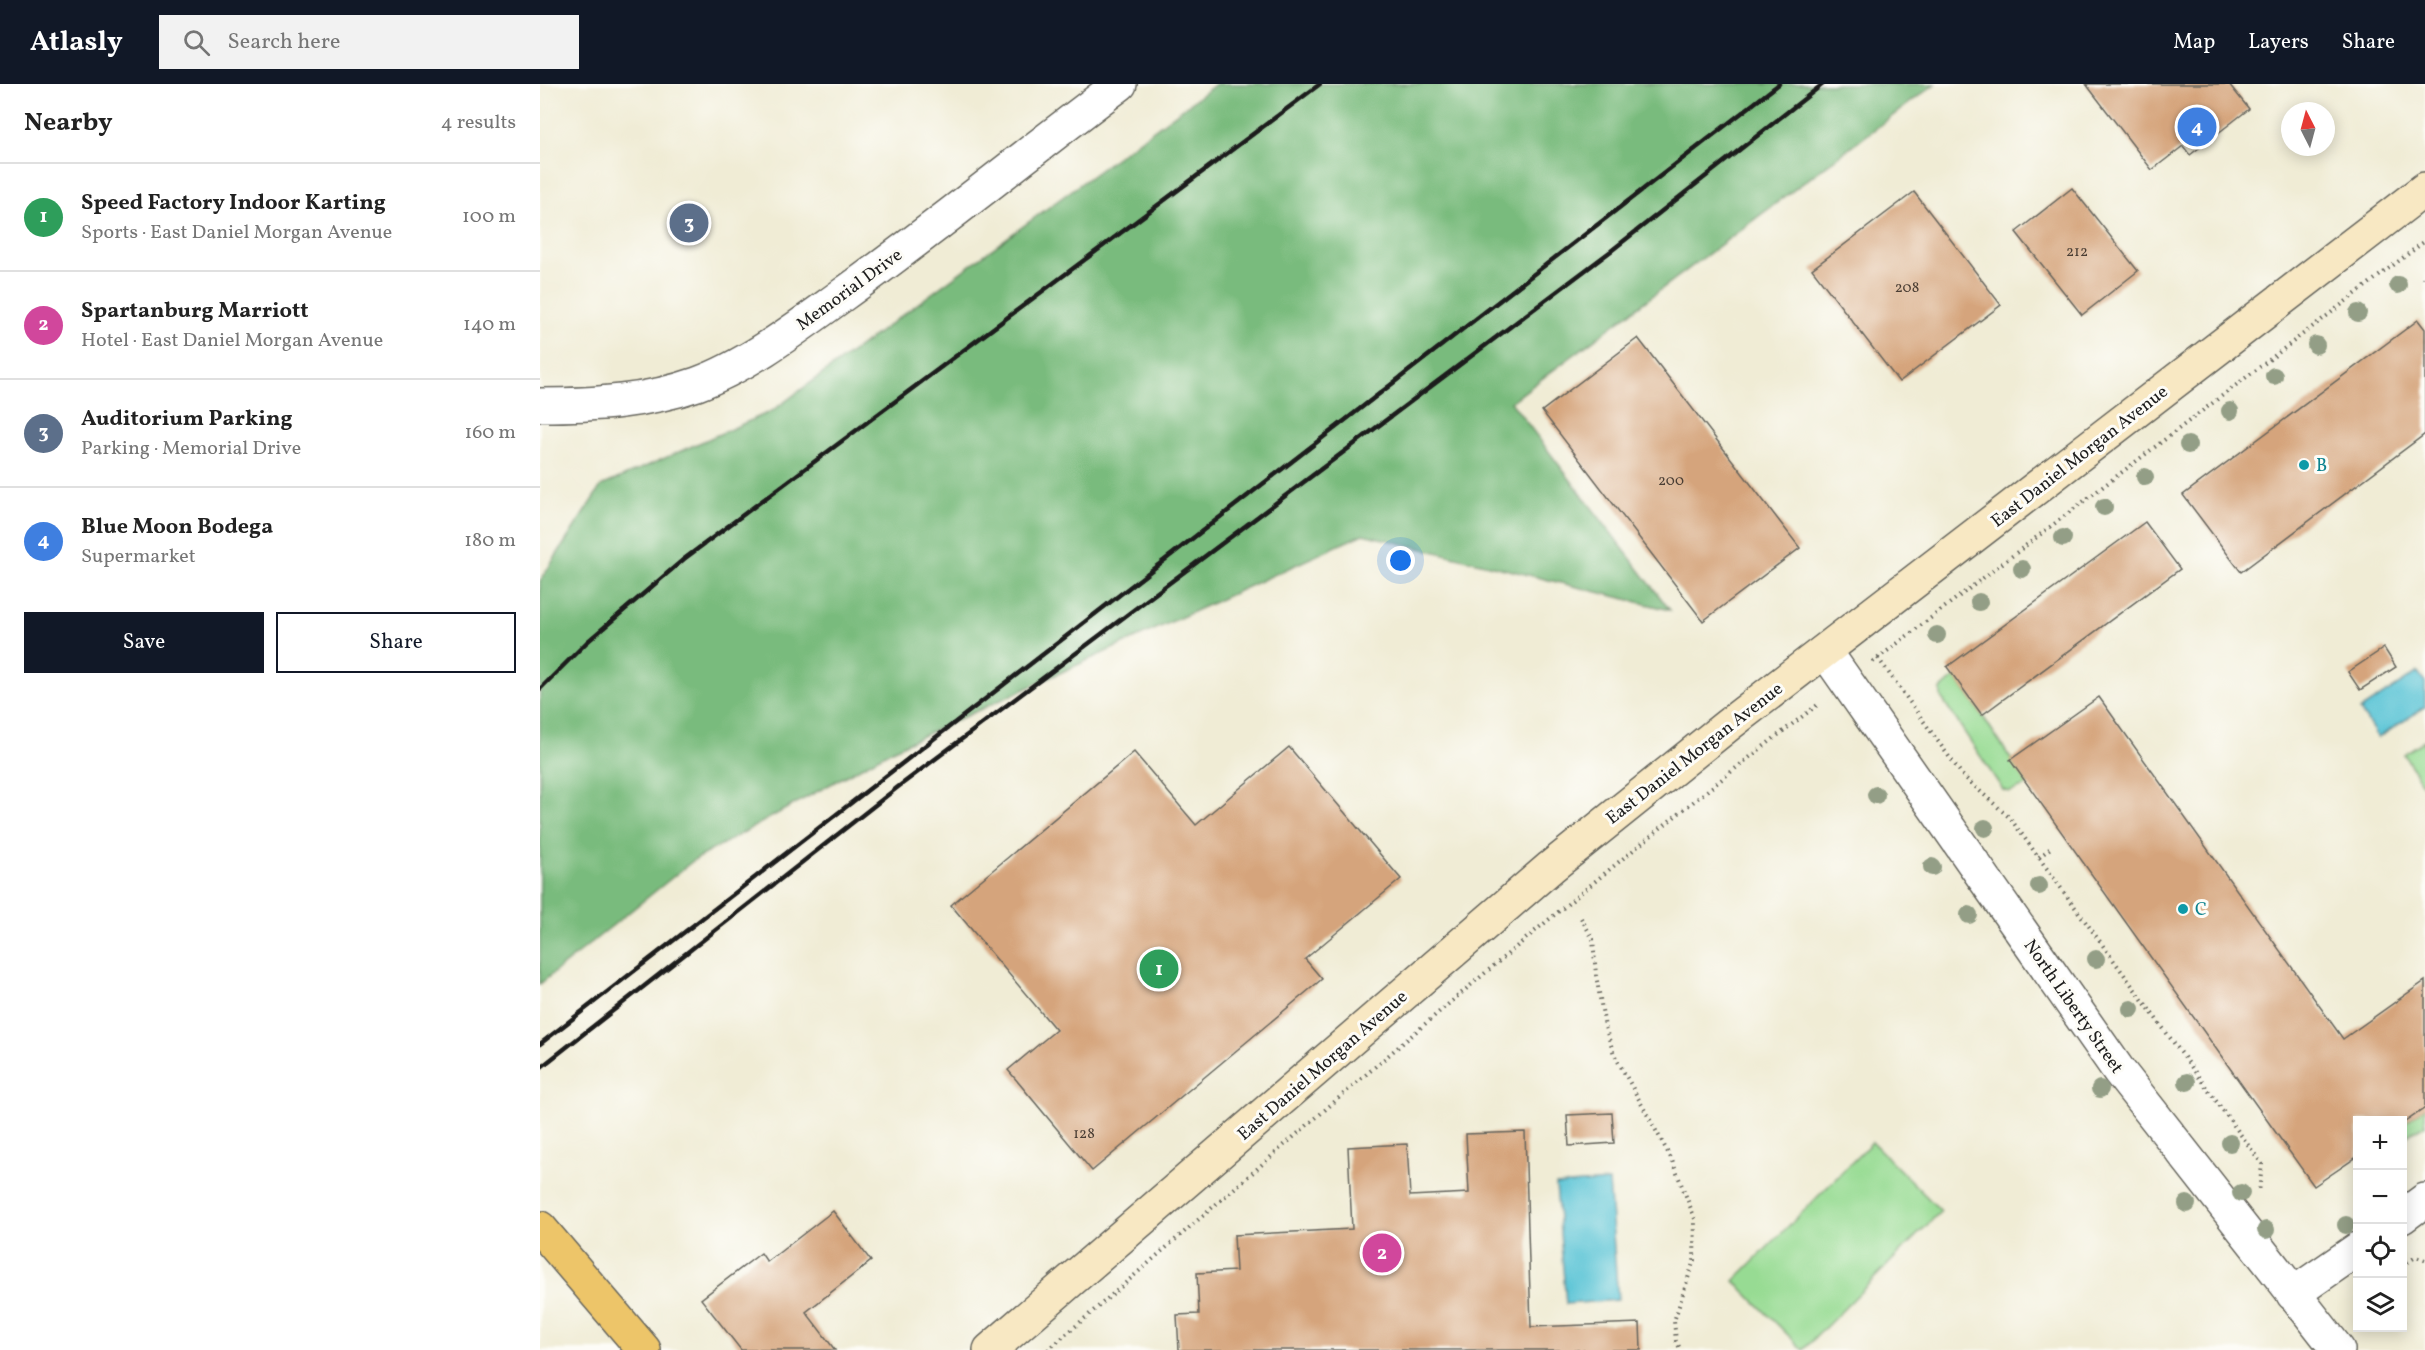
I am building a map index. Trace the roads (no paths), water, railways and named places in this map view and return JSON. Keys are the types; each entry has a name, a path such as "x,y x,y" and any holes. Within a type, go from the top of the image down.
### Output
{"main road":[{"name":"East Daniel Morgan Avenue","path":"990,1350 1551,867 1728,725 2425,189"},
{"path":"540,1228 644,1350"}],"street":[{"name":"Memorial Drive","path":"540,405 612,403 662,395 699,383 734,367 804,323 883,266 1120,84"},
{"name":"North Liberty Street","path":"1825,651 2119,1071 2338,1350"},
{"path":"2407,1213 2425,1200"},
{"path":"2293,1294 2353,1252"}],"water":[{"path":"2418,672 2425,682 2425,707 2378,738 2360,710"},
{"path":"1609,1181 1618,1300 1566,1304 1556,1185"}],"railway":[{"path":"540,689 587,642 684,559 1320,84"},
{"path":"540,1044 1779,84"},
{"path":"540,1068 898,787 1611,251 1823,84"}],"place":[{"name":"Blue Moon Bodega","path":"2197,127"},
{"name":"Auditorium Parking","path":"689,223"},
{"name":"B","path":"2304,465"},
{"name":"C","path":"2183,909"},
{"name":"Speed Factory Indoor Karting","path":"1159,969"},
{"name":"Spartanburg Marriott","path":"1382,1253"}]}
